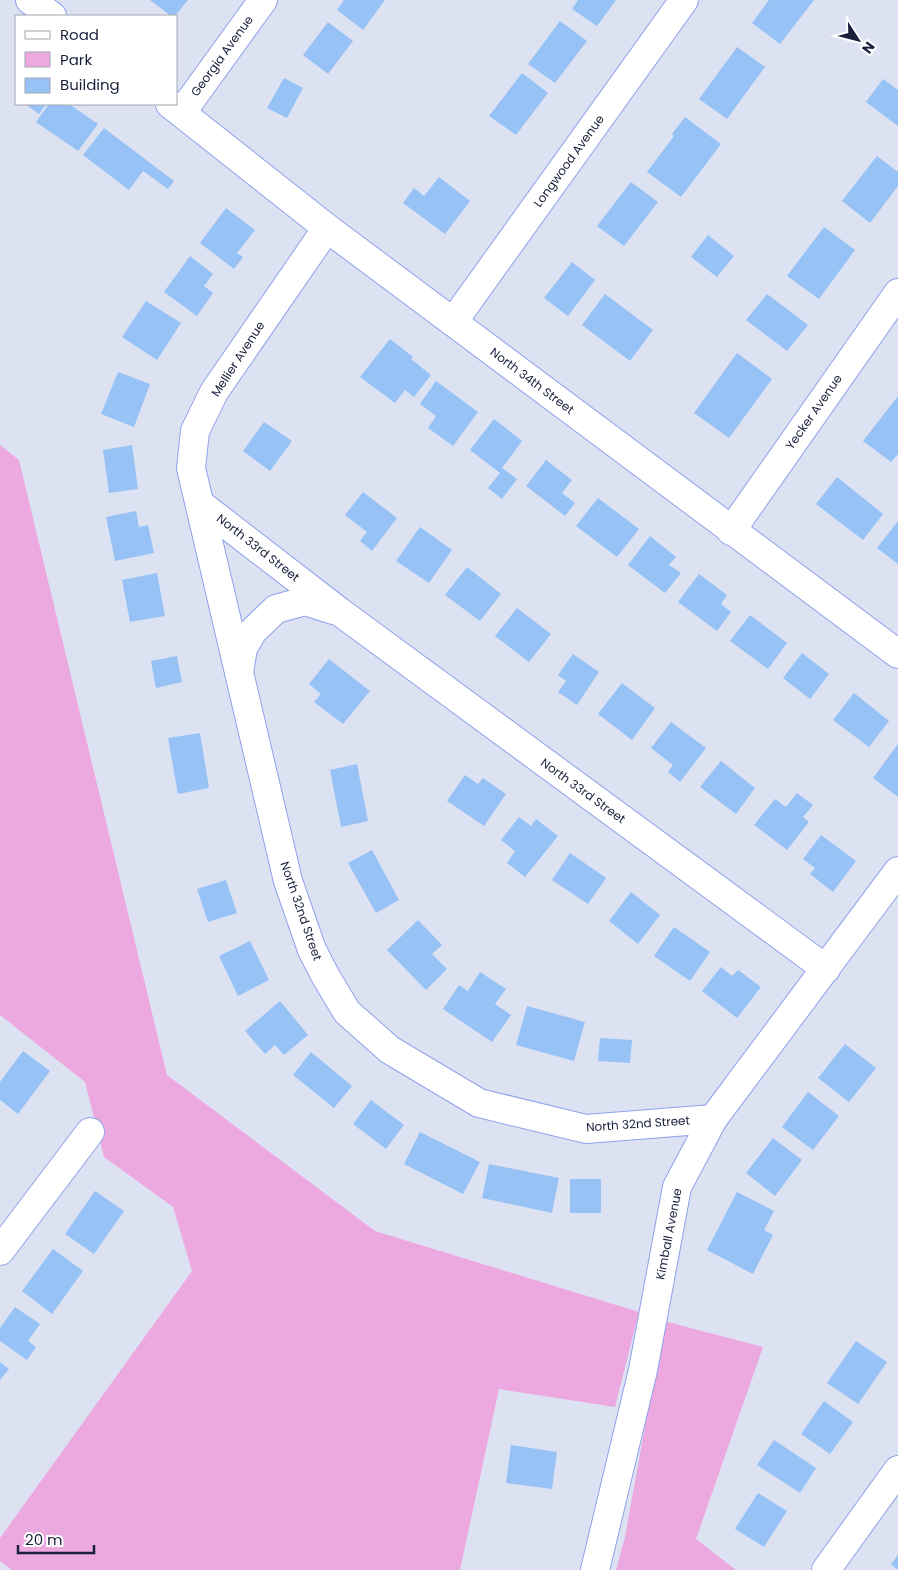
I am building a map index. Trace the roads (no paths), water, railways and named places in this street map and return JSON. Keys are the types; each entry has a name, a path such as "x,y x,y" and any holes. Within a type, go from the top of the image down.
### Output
{"street":[{"path":"30,0 51,15"},
{"name":"Georgia Avenue","path":"176,108 263,0"},
{"name":"Longwood Avenue","path":"453,322 684,0"},
{"name":"North 34th Street","path":"176,108 327,228 898,654"},
{"name":"Mellier Avenue","path":"200,504 191,468 195,431 214,392 327,228"},
{"name":"Yecker Avenue","path":"731,531 898,293"},
{"name":"North 33rd Street","path":"200,504 340,612 826,969"},
{"name":"North 32nd Street","path":"200,504 238,676 288,881 312,950 347,1012 390,1050 478,1103 586,1129 713,1118"},
{"name":"North 33rd Street","path":"238,676 243,648 253,631 276,609 306,601 340,612"},
{"name":"Kimball Avenue","path":"595,1570 643,1370 677,1187 713,1118 898,871"},
{"path":"0,1251 90,1132"},
{"path":"826,1570 893,1486"}]}
